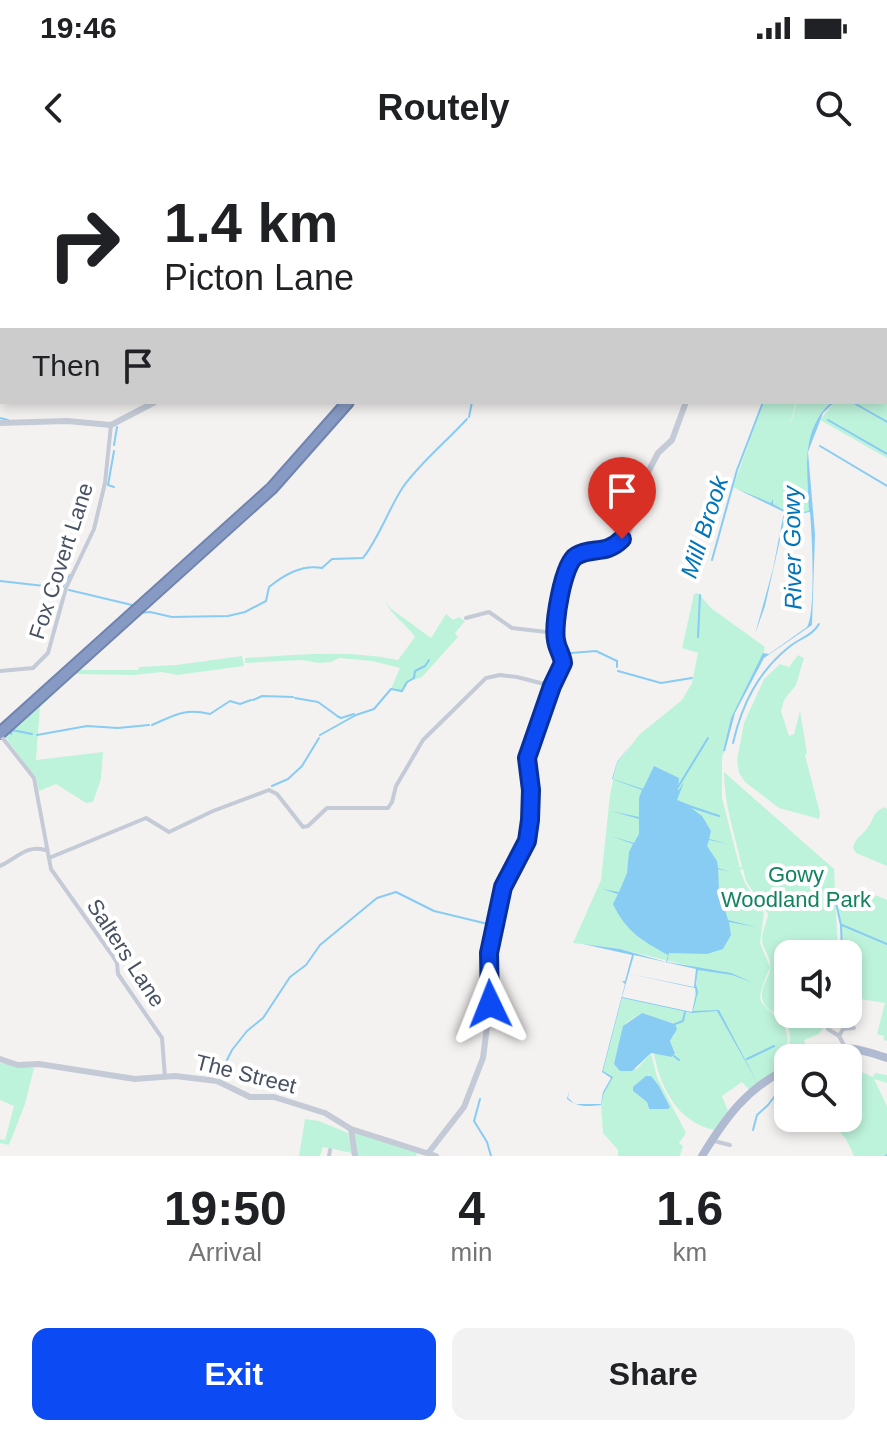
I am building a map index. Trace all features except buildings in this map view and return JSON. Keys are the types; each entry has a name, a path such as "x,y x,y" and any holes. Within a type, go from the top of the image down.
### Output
{"highway":[{"path":"2,734 236,516 286,467 339,404"},
{"path":"2,734 272,488 346,404"}],"main road":[{"path":"862,1051 887,1058"},
{"path":"702,1156 732,1109 774,1078"}],"street":[{"path":"0,423 67,421 111,425 151,404"},
{"path":"432,1154 464,1107 483,1058 490,1004 489,953 503,887 527,841 531,790 527,758 563,663 555,633 561,591 570,561 579,554 611,549 628,533 643,482 658,453 672,440 685,404"},
{"name":"Fox Covert Lane","path":"0,671 33,668 48,653 66,588 94,529 107,473 111,425"},
{"path":"466,618 489,612 512,628 555,633"},
{"path":"49,858 146,818 169,832 269,790 277,794 303,827 330,807 385,809 391,805 396,786 423,740 486,678 500,675 552,686"},
{"path":"2,734 34,778 47,851"},
{"path":"0,866 27,850 40,848 47,851"},
{"name":"Salters Lane","path":"47,851 51,869 112,955 118,974 145,1009 162,1038 165,1077"},
{"path":"828,1028 843,1044"},
{"path":"839,1036 843,1029 854,1028"},
{"name":"The Street","path":"0,1059 18,1065 39,1064 135,1079 175,1076 217,1081 250,1097 280,1098 325,1113 351,1129 432,1154"},
{"path":"351,1129 355,1156"},
{"path":"712,1140 730,1145"}],"green space":[{"path":"762,404 795,404 788,432 796,404 829,404 814,426 810,439 807,467 810,511 791,514 733,487"},
{"path":"833,404 887,404 887,458 820,420"},
{"name":"Gowy Woodland Park","path":"698,593 711,608 765,647 762,659 731,718 722,756 722,798 740,868 724,772 834,869 837,940 774,940 774,1013 766,1007 762,998 770,967 760,995 763,1005 774,1015 774,1028 785,1028 788,1044 774,1044 774,1074 750,1091 742,1082 722,1096 728,1111 714,1130 690,1120 681,1112 661,1080 654,1055 657,1052 672,1057 675,1051 670,1041 674,1035 674,1023 640,1014 626,1023 614,1064 637,1069 651,1053 657,1077 686,1133 679,1143 683,1146 680,1156 618,1156 618,1150 603,1133 601,1105 612,1077 603,1071 622,998 693,1013 698,969 702,969 620,949 573,943 601,880 610,795 617,763 640,734 682,700 692,683 698,653 682,648 694,594","holes":["743,869 746,881 768,914 762,939 770,967 760,943 764,913 745,883 740,870","649,1075 670,1107 648,1108 647,1102 633,1091"]},
{"path":"385,600 390,608 431,638 446,614 453,620 459,617 465,621 455,633 458,637 422,677 408,682 402,693 391,689 400,668 372,661 339,658 319,663 301,660 245,663 245,658 322,654 398,660 415,637 391,610"},
{"path":"798,655 804,658 796,685 784,700 781,711 789,736 794,734 800,711 805,755 819,819 779,808 745,782 739,773 737,760 744,723 764,679 780,664 789,667"},
{"path":"242,656 244,666 177,675 162,672 75,674 40,707 36,760 103,752 101,779 93,802 86,803 56,784 39,791 36,778 3,734 78,670 138,670 139,667"},
{"path":"885,807 887,866 856,853 853,848 876,813"},
{"path":"875,895 887,900 887,1041 877,1034 885,1003 862,999 862,940 842,940 836,903 865,901"},
{"path":"788,1028 823,1028 819,1034 804,1040 805,1044 789,1044"},
{"path":"0,1063 34,1068 25,1104 9,1145 0,1143 0,1139 5,1140 14,1106 0,1100"},
{"path":"862,1072 873,1077 875,1073 887,1075 887,1083 874,1079 887,1106 887,1156 854,1156 840,1132 862,1132"},
{"path":"305,1119 319,1121 348,1133 352,1153 323,1147 320,1156 299,1156"},
{"path":"354,1131 418,1151 416,1156 356,1156"}],"water":[{"path":"833,404 823,413 808,451 821,414"},
{"path":"808,453 815,534 812,625 764,658 735,713 723,751 731,718 763,653 769,654 807,627 812,590 810,512 791,515 786,513 765,606 755,634 773,569 784,512 737,489 771,503 773,499 773,504 791,514 809,511"},
{"path":"630,745 617,763 613,779 643,789 654,766 679,778 678,791 684,782 677,800 720,817 691,808 702,816 711,831 709,839 728,844 709,840 707,846 718,868 731,872 718,869 719,889 728,920 756,927 729,922 731,935 723,949 707,954 669,953 667,962 731,973 754,983 732,975 698,970 698,992 693,1011 719,1010 758,1084 717,1011 692,1013 622,998 603,1071 613,1077 601,1105 576,1104 601,1104 603,1092 611,1078 602,1072 625,984 622,981 625,981 632,955 583,944 620,949 666,962 668,955 630,929 613,904 618,894 602,889 619,892 633,844 611,836 634,843 639,834 639,819 611,811 639,817 642,790 612,779 617,762","holes":["634,955 696,969 694,987 630,974 695,988 692,1012 622,997"]},
{"path":"642,1013 675,1024 677,1029 670,1041 675,1053 672,1057 651,1053 632,1071 620,1071 614,1064 623,1026"},
{"path":"646,1076 651,1076 659,1086 670,1107 668,1109 649,1109 647,1102 633,1091 633,1087"}],"waterway":[{"path":"469,417 472,404"},
{"name":"Mill Brook","path":"712,560 737,470 762,404"},
{"path":"856,404 887,422"},
{"path":"0,418 8,420"},
{"path":"139,613 172,617 228,616 245,612 266,601 269,587 294,572 322,568 332,559 363,558 403,487 467,419"},
{"path":"828,420 887,454"},
{"path":"114,445 117,427"},
{"path":"820,446 887,486"},
{"path":"114,451 108,485 114,487"},
{"path":"0,581 62,588 70,575"},
{"path":"69,590 132,605"},
{"name":"Mill Brook","path":"698,637 700,595"},
{"path":"733,743 746,702 760,678 778,657 819,624"},
{"path":"562,649 569,652"},
{"path":"571,653 596,651 617,661 617,667"},
{"path":"320,735 356,715 374,709 391,689 402,691 407,682 414,678 415,671 429,660"},
{"path":"618,671 661,683 692,678"},
{"path":"253,700 262,696 293,697"},
{"path":"295,698 318,702 336,715"},
{"path":"152,725 180,714 210,714 230,701 240,704 251,700"},
{"path":"337,716 341,718 354,714"},
{"path":"37,735 87,726 118,728 149,725"},
{"path":"11,734 12,730 32,734"},
{"path":"272,786 288,779 302,766 319,738"},
{"path":"678,787 708,738"},
{"path":"692,807 719,816"},
{"path":"218,1078 232,1050 247,1031 263,1018 290,977 306,965 320,945 377,898 396,892 434,911 492,925"},
{"path":"836,903 842,940"},
{"path":"842,925 887,944"},
{"path":"675,1024 683,1021 685,1012"},
{"path":"747,1059 774,1046"},
{"path":"674,1056 679,1060"},
{"path":"753,1130 757,1115 774,1097"},
{"path":"480,1099 474,1121 487,1142 491,1156"}],"route":[{"path":"490,1004 489,953 503,887 527,841 531,790 527,758 563,663 555,633 562,587 570,561 576,556 606,551 622,539"}],"water label":[{"name":"River Gowy","path":"792,548"}]}
